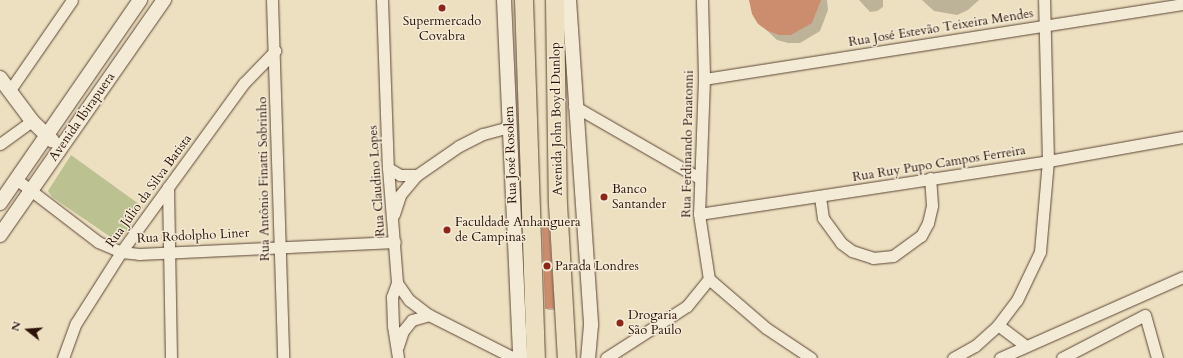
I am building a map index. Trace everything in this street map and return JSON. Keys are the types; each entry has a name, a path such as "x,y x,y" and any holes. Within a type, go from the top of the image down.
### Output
{"main road":[{"path":"524,0 536,358"},
{"name":"Avenida John Boyd Dunlop","path":"555,0 558,204 567,358"}],"street":[{"path":"10,90 72,0"},
{"name":"Avenida Ibirapuera","path":"0,203 140,0"},
{"name":"Avenida Ibirapuera","path":"0,235 164,0"},
{"name":"Rua Antônio Finatti Sobrinho","path":"272,0 275,51 283,358"},
{"name":"Rua Claudino Lopes","path":"382,0 388,168 393,216 397,282 392,298 393,326 398,352"},
{"name":"Rua José Rosolem","path":"504,0 520,358"},
{"path":"569,0 574,106 590,325 588,358"},
{"name":"Rua Ferdinando Panatonni","path":"702,0 704,79 699,178 699,214 709,279"},
{"path":"952,358 975,346 998,325 1017,300 1040,252 1048,161 1044,0"},
{"name":"Rua José Estevão Teixeira Mendes","path":"704,79 1183,4"},
{"name":"Rua Júlio da Silva Batista","path":"63,358 76,323 121,252 244,83 275,51"},
{"path":"0,78 32,120 60,148"},
{"path":"574,106 699,178"},
{"path":"0,144 32,120"},
{"path":"393,216 400,195 417,175 459,146 483,134 510,126"},
{"name":"Rua Ruy Pupo Campos Ferreira","path":"699,214 820,197 930,178 1048,161 1183,137"},
{"path":"388,168 400,175 417,175"},
{"path":"820,197 822,218 841,243 852,251 873,258 893,256 921,236 928,223 932,205 930,178"},
{"name":"Rua Rodolpho Liner","path":"16,179 98,242 121,252 395,242"},
{"path":"168,187 171,358"},
{"path":"1000,358 1183,277"},
{"path":"606,358 687,306 709,279 766,328 811,358"},
{"path":"397,282 409,300 429,315 514,358"},
{"path":"398,352 403,331 412,320 429,315"},
{"path":"1062,358 1145,315 1157,358"},
{"path":"998,325 1026,346"}],"green space":[{"path":"71,155 143,207 123,236 112,238 52,197 48,191"}],"building":[{"path":"749,0 821,0 812,23 791,35 779,35 768,31 758,24 752,14"},
{"name":"Parada Londres","path":"542,223 549,223 554,308 545,309"}],"place":[{"name":"Supermercado Covabra","path":"442,8"},
{"name":"Banco Santander","path":"604,197"},
{"name":"Faculdade Anhanguera de Campinas","path":"447,230"},
{"name":"Parada Londres","path":"547,266"},
{"name":"Drogaria São Paulo","path":"620,323"}]}
